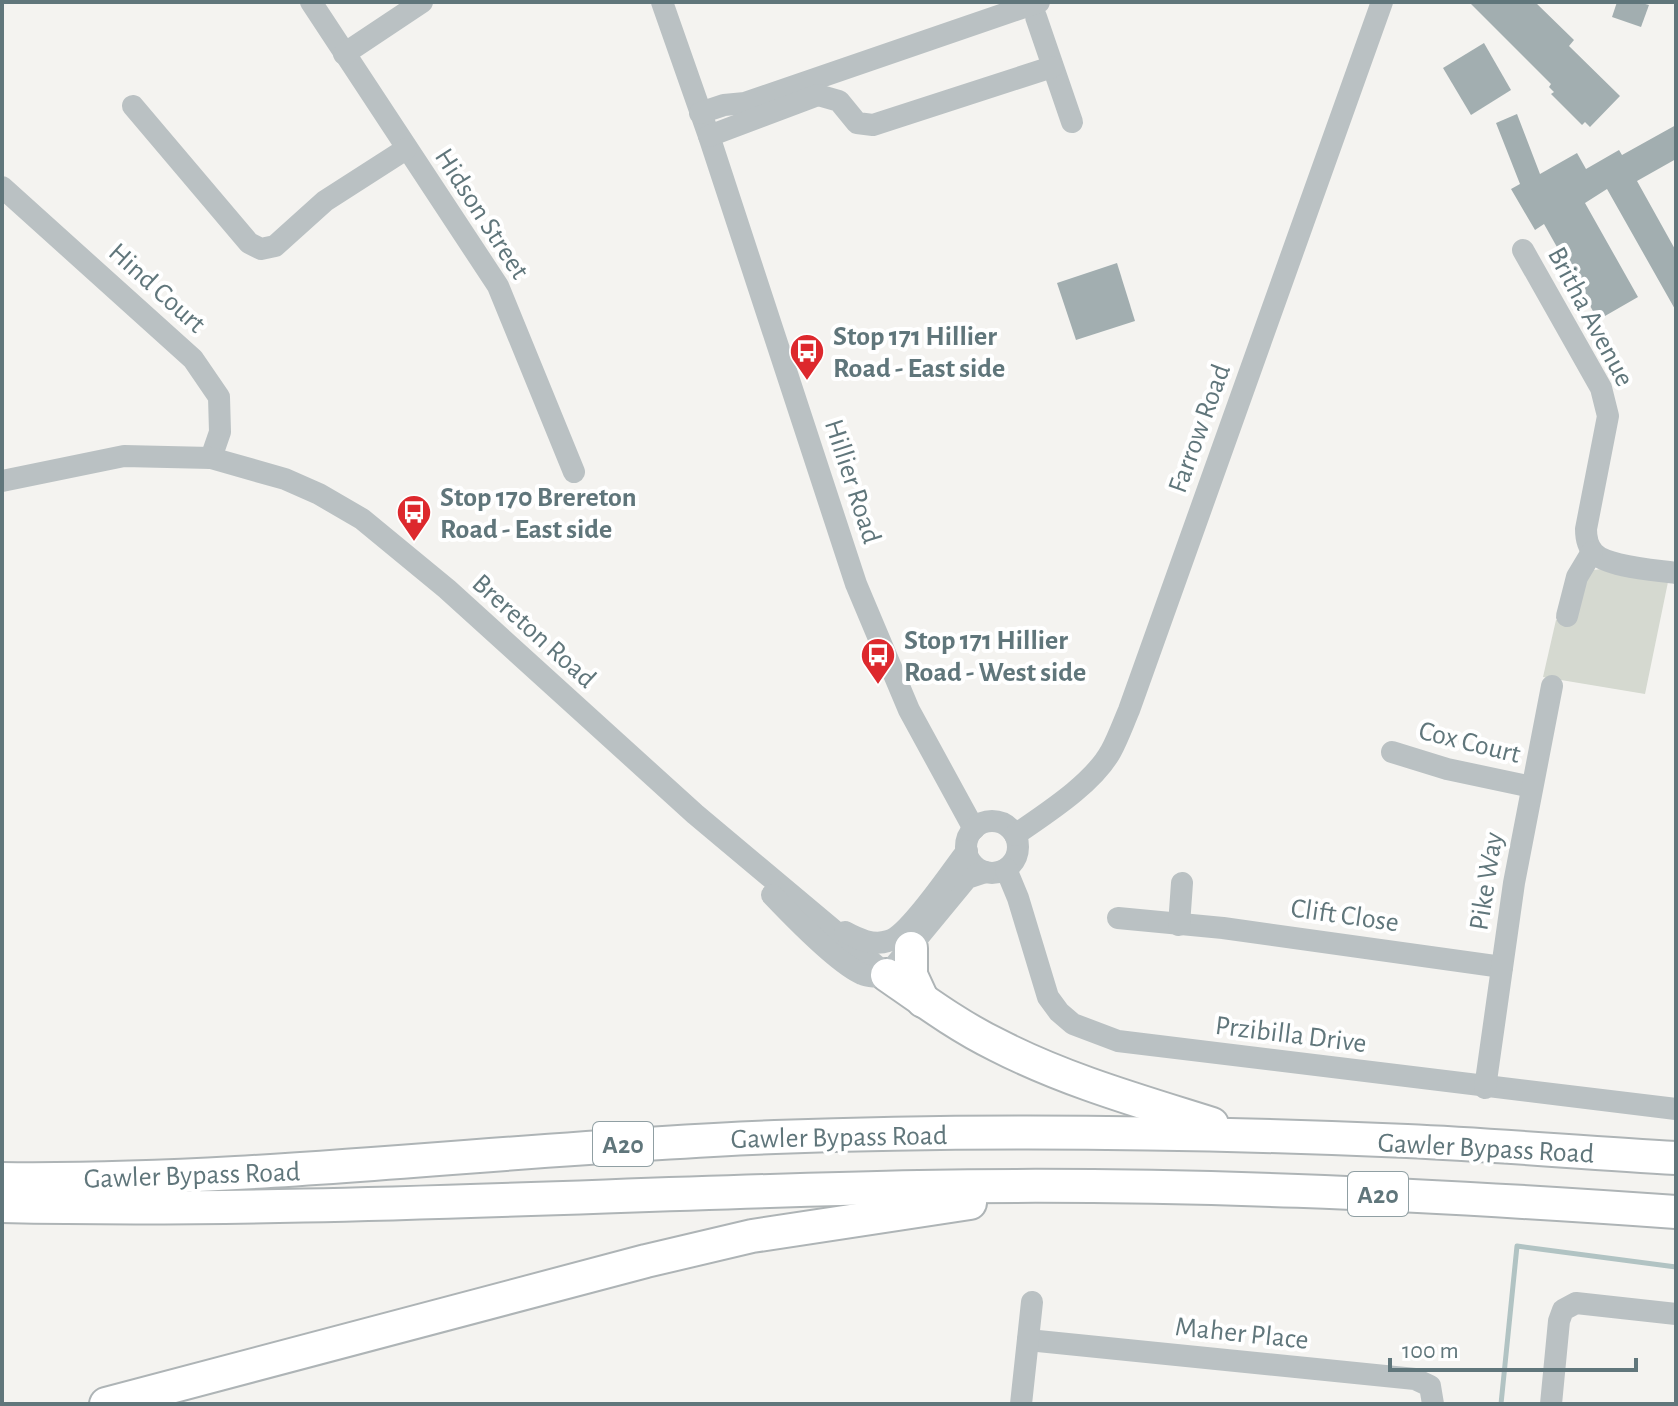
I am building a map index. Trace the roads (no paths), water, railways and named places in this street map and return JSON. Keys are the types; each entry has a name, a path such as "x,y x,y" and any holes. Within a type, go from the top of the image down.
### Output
{"highway":[{"path":"911,948 911,975 923,1001"},
{"path":"887,975 959,1025 998,1046 1081,1082 1245,1135"},
{"name":"Gawler Bypass Road","path":"2,1179 223,1175 618,1144 922,1133 1245,1135 1453,1143 1676,1158"},
{"path":"106,1404 646,1261 752,1236 1080,1187"},
{"name":"Gawler Bypass Road","path":"2,1206 389,1205 718,1192 1080,1187 1444,1196 1676,1212"}],"street":[{"name":"Hidson Street","path":"311,2 498,286 574,472"},
{"path":"344,54 422,2"},
{"name":"Hillier Road","path":"662,2 856,584 909,710 974,829"},
{"name":"Farrow Road","path":"1015,835 1066,797 1110,754 1129,710 1382,2"},
{"path":"700,113 724,105 745,103 1037,9 1052,67 1072,122"},
{"path":"709,136 818,95 839,101 857,123 873,125 1052,67"},
{"path":"133,106 249,243 261,249 275,246 325,201 406,149"},
{"name":"Hind Court","path":"2,187 193,359 219,397 220,432 211,458"},
{"name":"Britha Avenue","path":"1523,250 1601,388 1607,411 1586,529 1592,552"},
{"name":"Brereton Road","path":"2,481 124,456 211,458 285,479 319,494 362,519 447,589 695,814 887,975"},
{"path":"1567,616 1577,577 1592,552 1609,562 1676,573"},
{"name":"Pike Way","path":"1485,1088 1514,883 1552,686"},
{"name":"Cox Court","path":"1392,752 1447,769 1532,787"},
{"name":"Brereton Road","path":"695,814 792,916 838,956 865,976 887,975"},
{"path":"887,975 967,878 996,871 1016,858 1015,835 1004,824 981,824 969,835 967,851 973,864 996,871"},
{"name":"Brereton Road","path":"813,913 865,941 877,943 894,939 903,934 967,851"},
{"name":"Przibilla Drive","path":"996,871 1048,997 1073,1024 1126,1042 1676,1109"},
{"path":"1179,925 1182,883"},
{"name":"Clift Close","path":"1118,918 1253,932 1502,967"},
{"path":"1021,1404 1032,1302"},
{"path":"1551,1404 1559,1321 1563,1310 1576,1303 1676,1314"},
{"name":"Maher Place","path":"1028,1340 1415,1379 1430,1386 1433,1404"}],"waterway":[{"path":"1501,1404 1517,1246 1676,1267"}],"place":[{"name":"Stop 171 Hillier Road - East side","path":"807,382"},
{"name":"Stop 170 Brereton Road - East side","path":"414,543"},
{"name":"Stop 171 Hillier Road - West side","path":"878,686"}]}
